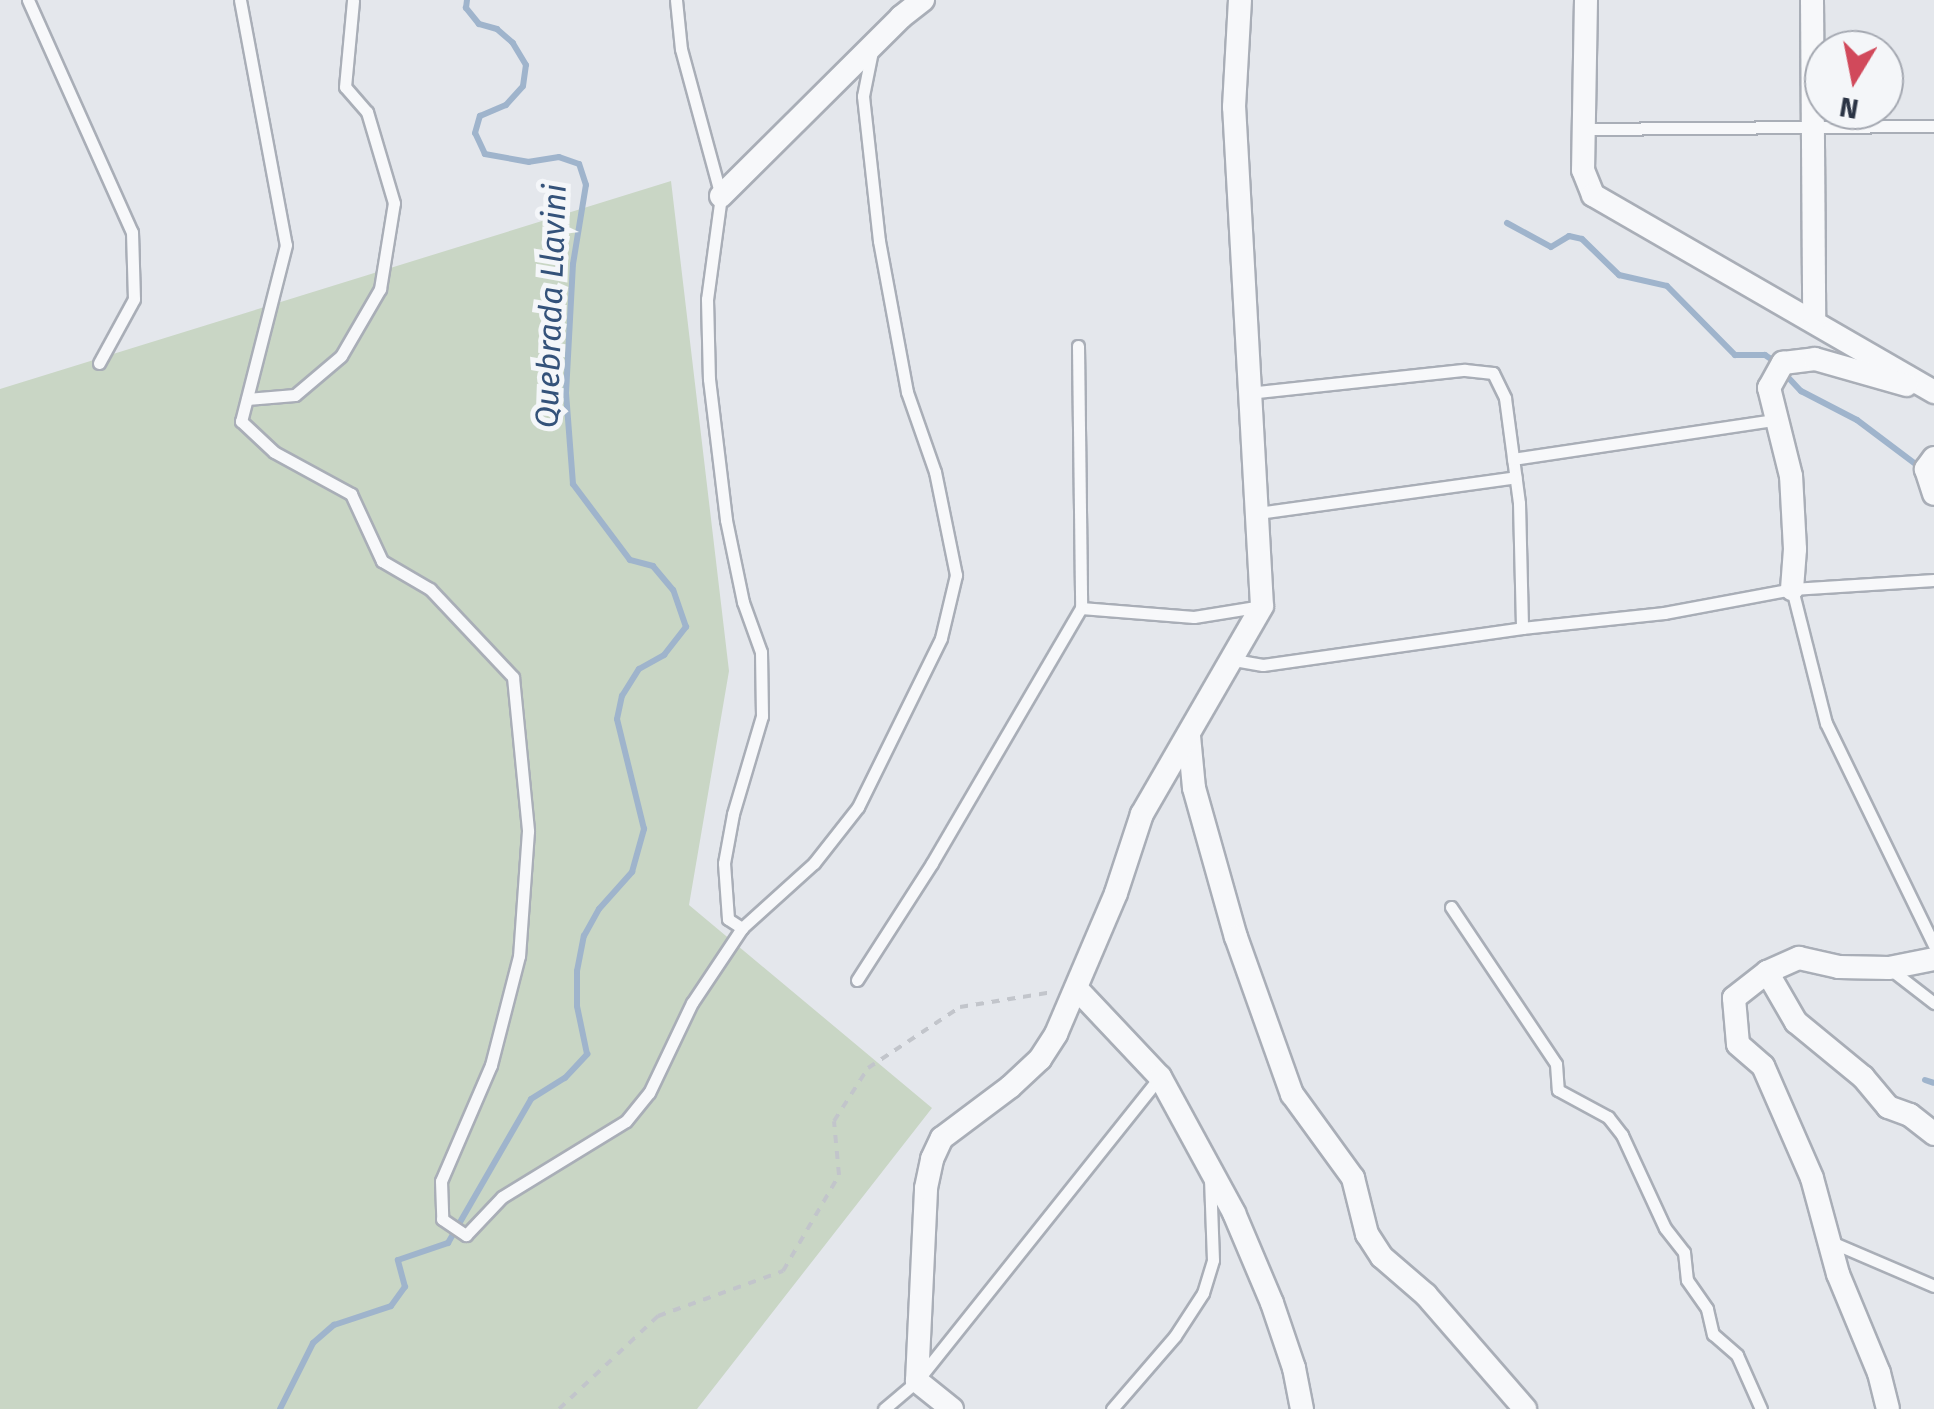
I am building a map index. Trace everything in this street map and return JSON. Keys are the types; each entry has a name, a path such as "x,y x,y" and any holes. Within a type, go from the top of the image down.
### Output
{"street":[{"path":"721,196 924,0"},
{"path":"952,1409 917,1381 926,1188 932,1159 942,1138 976,1116 1040,1059 1077,989 1083,962 1116,893 1142,814 1262,606 1234,108 1240,0"},
{"path":"1586,0 1586,184 1604,206 1934,392"},
{"path":"1812,0 1812,30"},
{"path":"1812,130 1814,321"},
{"path":"1792,589 1796,548 1790,476 1774,420 1770,388 1783,363 1815,358 1934,392"},
{"path":"1934,458 1926,469 1934,494"},
{"path":"1189,736 1194,788 1236,937 1292,1094 1354,1178 1367,1234 1382,1257 1426,1295 1525,1409"},
{"path":"1888,1409 1812,1178 1762,1066 1738,1044 1734,998 1768,972 1799,958 1839,967 1890,968 1934,959"},
{"path":"1768,972 1796,1022 1863,1077 1888,1107 1910,1115 1934,1134"},
{"path":"1077,989 1160,1077 1234,1213 1272,1303 1294,1368 1302,1409"}],"lane":[{"path":"28,0 132,232 134,298 99,364"},
{"path":"240,0 286,245 241,422 274,452 351,494 382,561 430,589 513,677 528,831 519,956 491,1064 440,1180 442,1219 466,1235 502,1197 626,1121 650,1093 692,1003 742,928 814,863 858,807 941,638 956,575 935,472 906,392 879,240 864,96 872,47"},
{"path":"246,399 295,396 341,356 380,289 394,203 367,112 344,86 353,0"},
{"path":"676,0 681,49 721,196 707,299 709,379 726,520 743,602 761,652 762,716 733,814 724,863 728,920 742,928"},
{"path":"1904,126 1934,126"},
{"path":"1584,129 1804,127"},
{"path":"857,980 932,863 1080,608 1078,346"},
{"path":"1248,393 1480,370 1493,373 1502,385 1516,477 1522,628"},
{"path":"1513,458 1774,420"},
{"path":"1258,514 1516,477"},
{"path":"1234,660 1263,665 1522,628 1664,613 1792,589 1934,580"},
{"path":"1792,589 1826,723 1934,946"},
{"path":"1080,608 1194,617 1262,606"},
{"path":"1451,907 1556,1064 1558,1090 1608,1118 1622,1135 1665,1228 1684,1252 1688,1280 1707,1308 1713,1334 1737,1356 1760,1409"},
{"path":"1890,968 1934,1003"},
{"path":"884,1409 917,1381 1160,1077"},
{"path":"1112,1409 1175,1336 1203,1293 1213,1260 1209,1170"},
{"path":"1830,1241 1934,1286"}],"path":[{"path":"559,1409 658,1316 783,1272 839,1175 834,1122 868,1068 960,1006 1077,989"}],"green space":[{"path":"671,181 729,671 689,905 932,1108 697,1409 0,1409 0,389"}],"waterway":[{"name":"Quebrada Llavini","path":"280,1409 313,1343 334,1325 391,1306 405,1287 398,1260 448,1243 531,1099 565,1078 587,1054 577,1006 577,971 584,936 599,909 632,872 644,829 617,719 622,696 639,669 664,655 686,627 673,590 653,566 630,560 573,484 566,393 573,264 586,185 579,164 559,157 529,162 485,154 475,133 480,116 506,105 523,86 526,65 513,43 497,29 479,24 466,8 467,0"},
{"path":"1507,223 1551,247 1569,236 1582,239 1619,275 1667,286 1735,355 1765,355 1777,363"},
{"path":"1784,373 1801,391 1857,420 1921,468"},
{"path":"1925,1080 1934,1083"}]}
